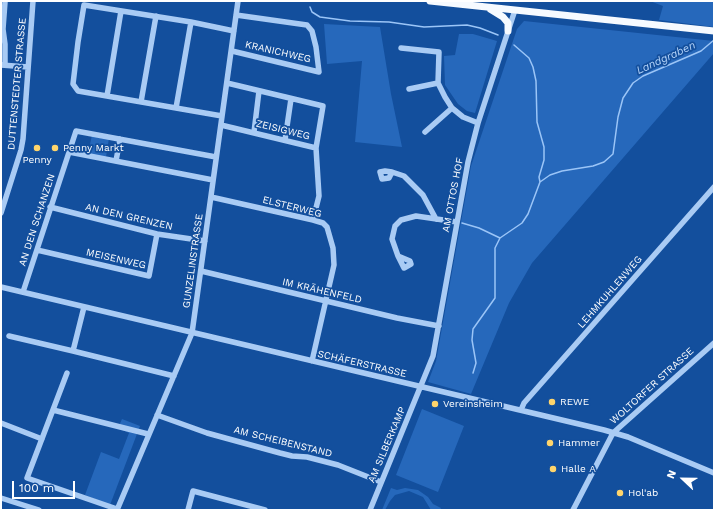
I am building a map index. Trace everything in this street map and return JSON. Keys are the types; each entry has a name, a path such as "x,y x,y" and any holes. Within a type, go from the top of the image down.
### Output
{"main road":[{"path":"430,1 714,31"},
{"path":"486,7 503,17 508,23 508,31"}],"street":[{"name":"DUTTENSTEDTER STRASSE","path":"1,213 21,150 33,1"},
{"name":"GUNZELINSTRASSE","path":"117,509 192,333 238,1"},
{"path":"5,2 3,29 5,44 3,65 28,67"},
{"path":"222,116 78,91 73,84 84,5 191,22 234,31"},
{"name":"AM OTTOS HOF","path":"421,387 432,356 439,326 466,169 478,123 515,10"},
{"path":"107,96 121,11"},
{"name":"KRANICHWEG","path":"232,51 319,72 316,46 312,31 307,25 236,15"},
{"path":"141,102 156,16"},
{"path":"176,108 191,22"},
{"path":"402,48 438,52 438,83 452,108 463,117 478,123"},
{"path":"227,83 323,106 316,148"},
{"path":"409,89 438,83"},
{"path":"254,132 260,91"},
{"path":"286,140 291,99"},
{"path":"424,132 452,108"},
{"name":"ZEISIGWEG","path":"221,125 316,148 319,190 313,220"},
{"name":"AN DEN SCHANZEN","path":"23,292 76,131 216,158"},
{"path":"116,161 120,139"},
{"path":"69,152 213,180"},
{"path":"392,172 404,176 412,183 423,195 436,219"},
{"name":"LEHMKUHLENWEG","path":"521,410 524,403 714,187"},
{"name":"ELSTERWEG","path":"211,197 313,220 323,223 327,227 333,248 334,265 312,361"},
{"name":"AN DEN GRENZEN","path":"50,207 157,234 205,241"},
{"path":"398,256 392,239 392,233 401,220 416,216 457,222"},
{"name":"MEISENWEG","path":"36,250 149,276 157,234"},
{"name":"IM KRÄHENFELD","path":"201,271 439,326"},
{"name":"SCHÄFERSTRASSE","path":"1,287 613,433 714,473"},
{"path":"72,351 84,307"},
{"path":"9,336 174,376"},
{"name":"WOLTORFER STRASSE","path":"573,510 613,433 714,343"},
{"path":"67,373 27,478 117,509"},
{"name":"AM SILBERKAMP","path":"370,510 421,387"},
{"path":"53,410 148,434"},
{"name":"AM SCHEIBENSTAND","path":"156,415 207,433 272,451 292,456 307,457 338,465 381,482"},
{"path":"1,423 42,439"},
{"path":"188,510 193,491 249,508 265,510"},
{"path":"1,498 39,510"}],"shaded area":[{"path":"650,1 714,1 714,27 659,20 663,6"},
{"path":"524,21 714,41 714,53 532,263 509,303 471,394 428,382 436,361 471,166 517,29"},
{"path":"324,24 380,27 391,94 402,147 355,142 362,61 327,64"},
{"path":"459,34 473,34 497,41 475,113 467,111 458,104 445,85 444,56 455,55"},
{"path":"92,135 109,138 106,157 88,154"},
{"path":"422,409 464,426 438,492 396,475"},
{"path":"122,419 140,426 110,505 85,495 101,452 119,459 129,433 118,428"},
{"path":"391,488 397,490 405,488 418,490 428,497 433,504 441,508 440,510 431,510 423,497 409,491 395,495 385,510 382,510"}],"waterway":[{"path":"310,7 312,12 320,17 350,21 389,22 424,27 467,25 498,35"},
{"name":"Landgraben","path":"473,373 476,363 472,340 473,329 495,298 495,248 500,238 522,223 528,214 540,182 550,175 562,171 593,166 604,162 613,154 618,117 623,98 633,83 643,76 701,51 714,40"},
{"path":"514,45 529,58 533,67 536,81 537,122 544,147 544,160 539,177 540,182"},
{"path":"462,223 479,228 500,238"}],"place":[{"name":"Penny","path":"37,148"},
{"name":"Penny Markt","path":"55,148"},
{"name":"REWE","path":"552,402"},
{"name":"Vereinsheim","path":"435,404"},
{"name":"Hammer","path":"550,443"},
{"name":"Halle A","path":"553,469"},
{"name":"Hol'ab","path":"620,493"}]}
